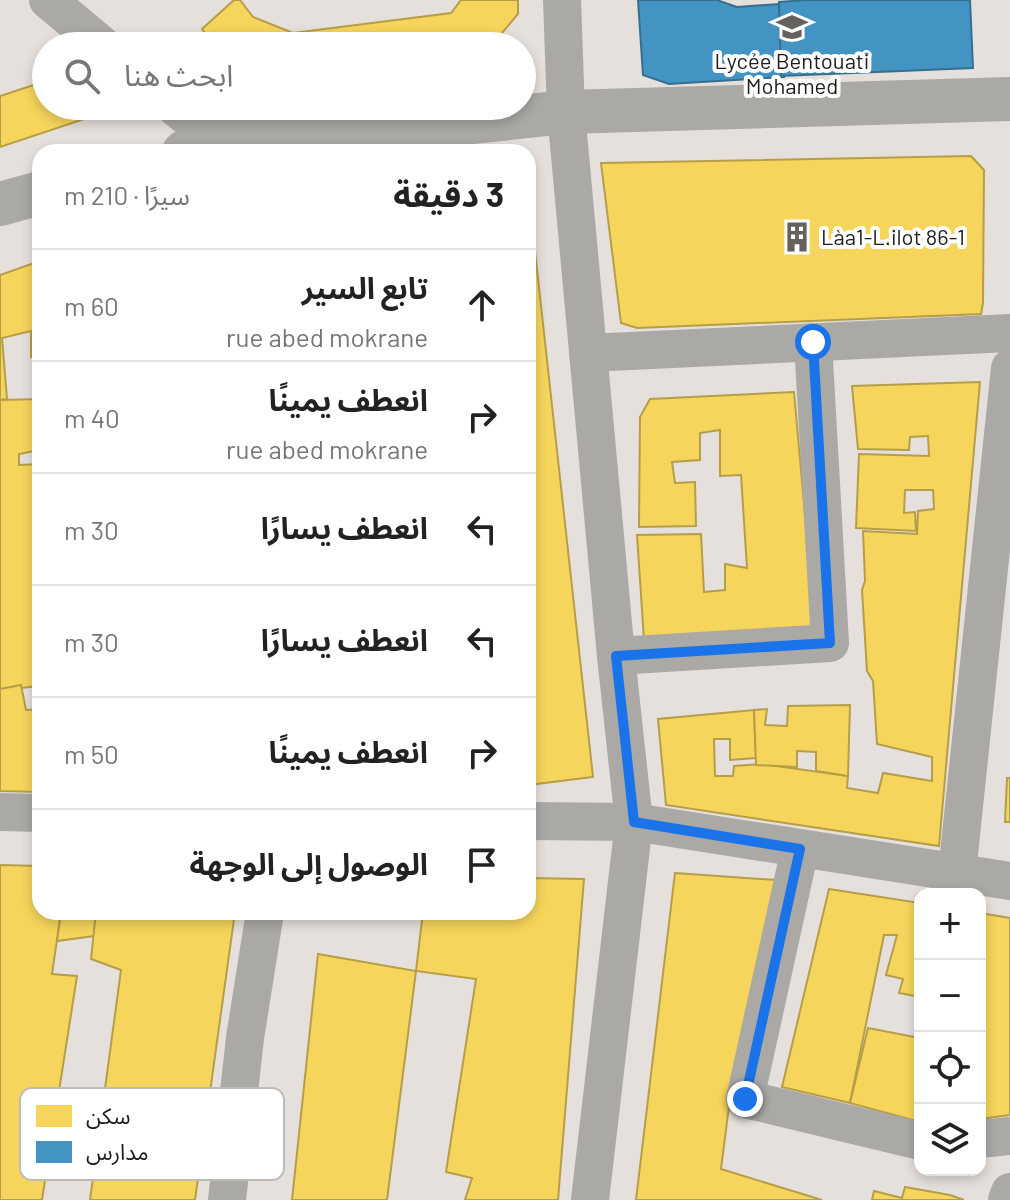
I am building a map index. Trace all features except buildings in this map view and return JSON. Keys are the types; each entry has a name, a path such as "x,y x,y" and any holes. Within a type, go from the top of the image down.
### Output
{"street":[{"path":"48,0 86,32"},
{"path":"562,0 566,112 634,822 590,1200"},
{"path":"536,115 1010,99"},
{"path":"185,120 203,144"},
{"path":"257,144 492,120"},
{"path":"0,204 32,195"},
{"path":"588,353 1010,333"},
{"path":"616,656 830,643 813,342"},
{"path":"957,873 999,584 1010,368"},
{"path":"0,812 32,813"},
{"path":"536,821 634,822 1010,881"},
{"path":"800,849 745,1099 914,1140"},
{"path":"239,1088 264,920"},
{"path":"986,1138 1010,1136"},
{"path":"227,1200 229,1180"},
{"path":"1007,1200 1010,1192"}],"place":[{"name":"Lycée Bentouati Mohamed","path":"792,27"},
{"name":"Làa1-L.ilot 86-1","path":"797,237"}],"route":[{"path":"745,1099 800,849 634,822 616,656 830,643 813,342"}]}
